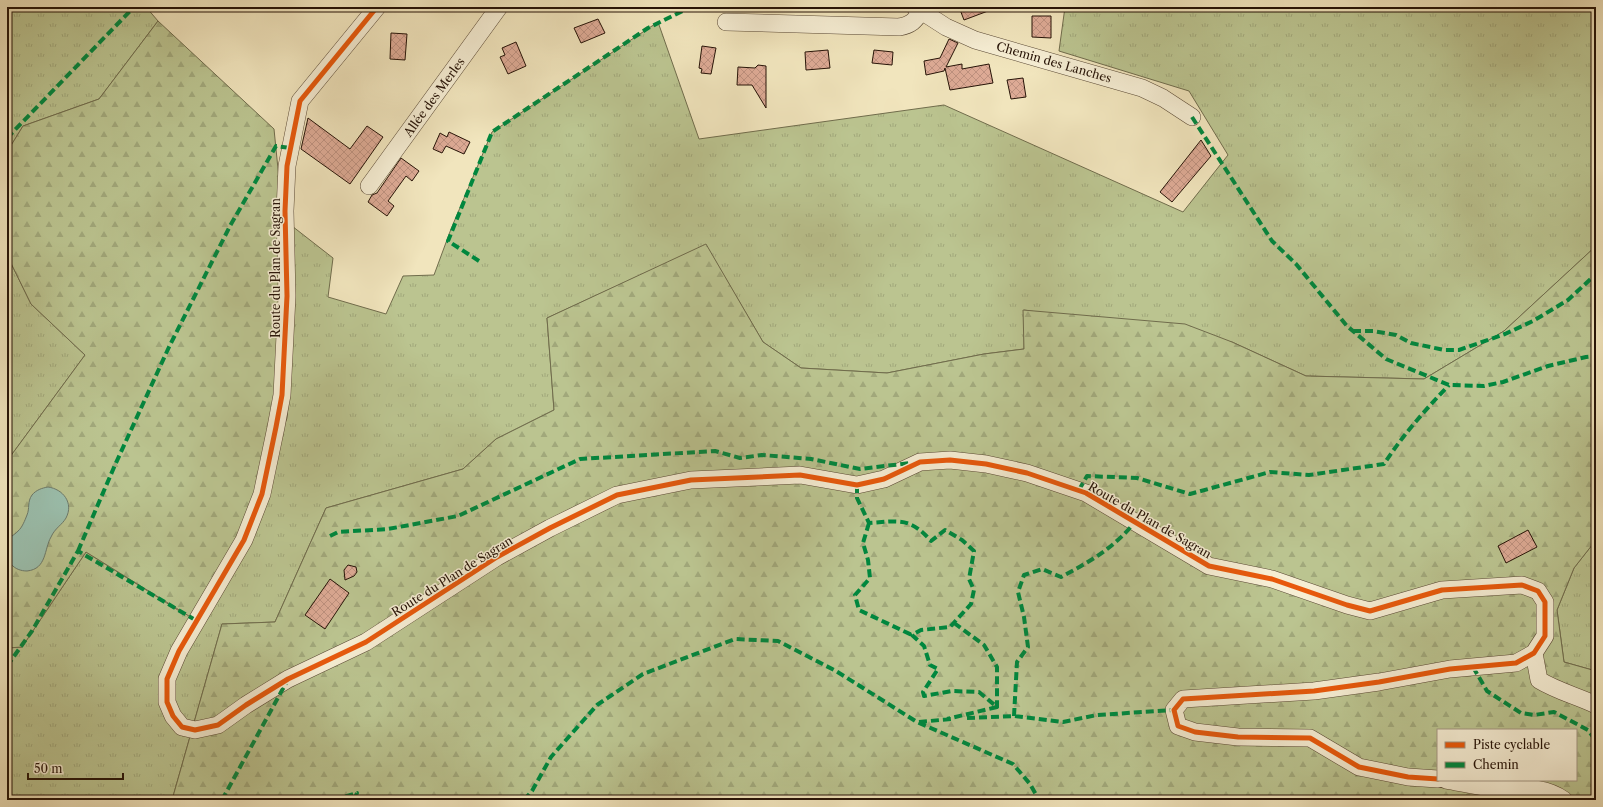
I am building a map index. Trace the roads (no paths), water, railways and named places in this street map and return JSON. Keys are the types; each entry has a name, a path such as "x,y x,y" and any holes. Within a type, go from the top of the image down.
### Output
{"street":[{"name":"Route du Plan de Sagran","path":"377,7 300,101 287,166 285,211 288,296 282,389 276,427 262,494 244,540 228,570 179,650 167,679 167,702 173,716 182,727 195,730 218,725 246,705 288,679 366,642 497,557 550,528 617,495 691,480 800,475 857,485 884,478 920,462 950,460 986,464 1027,473 1079,490 1115,509 1134,523 1209,566 1272,579 1347,605 1370,611 1442,590 1522,585 1538,591 1545,602 1545,636 1534,653"},
{"name":"Allée des Merles","path":"369,186 499,7"},
{"path":"726,22 899,27 908,25 915,21 918,9"},
{"name":"Chemin des Lanches","path":"918,9 946,27 975,40 1142,88 1163,98 1192,117"},
{"path":"1437,779 1408,777 1359,767 1310,738 1238,736 1195,732 1178,726 1174,710 1183,699 1322,690 1379,682 1450,669 1516,663 1534,653 1540,680 1554,689 1575,694 1596,705"},
{"path":"1452,781 1486,787 1522,788 1554,793 1564,800"}]}
